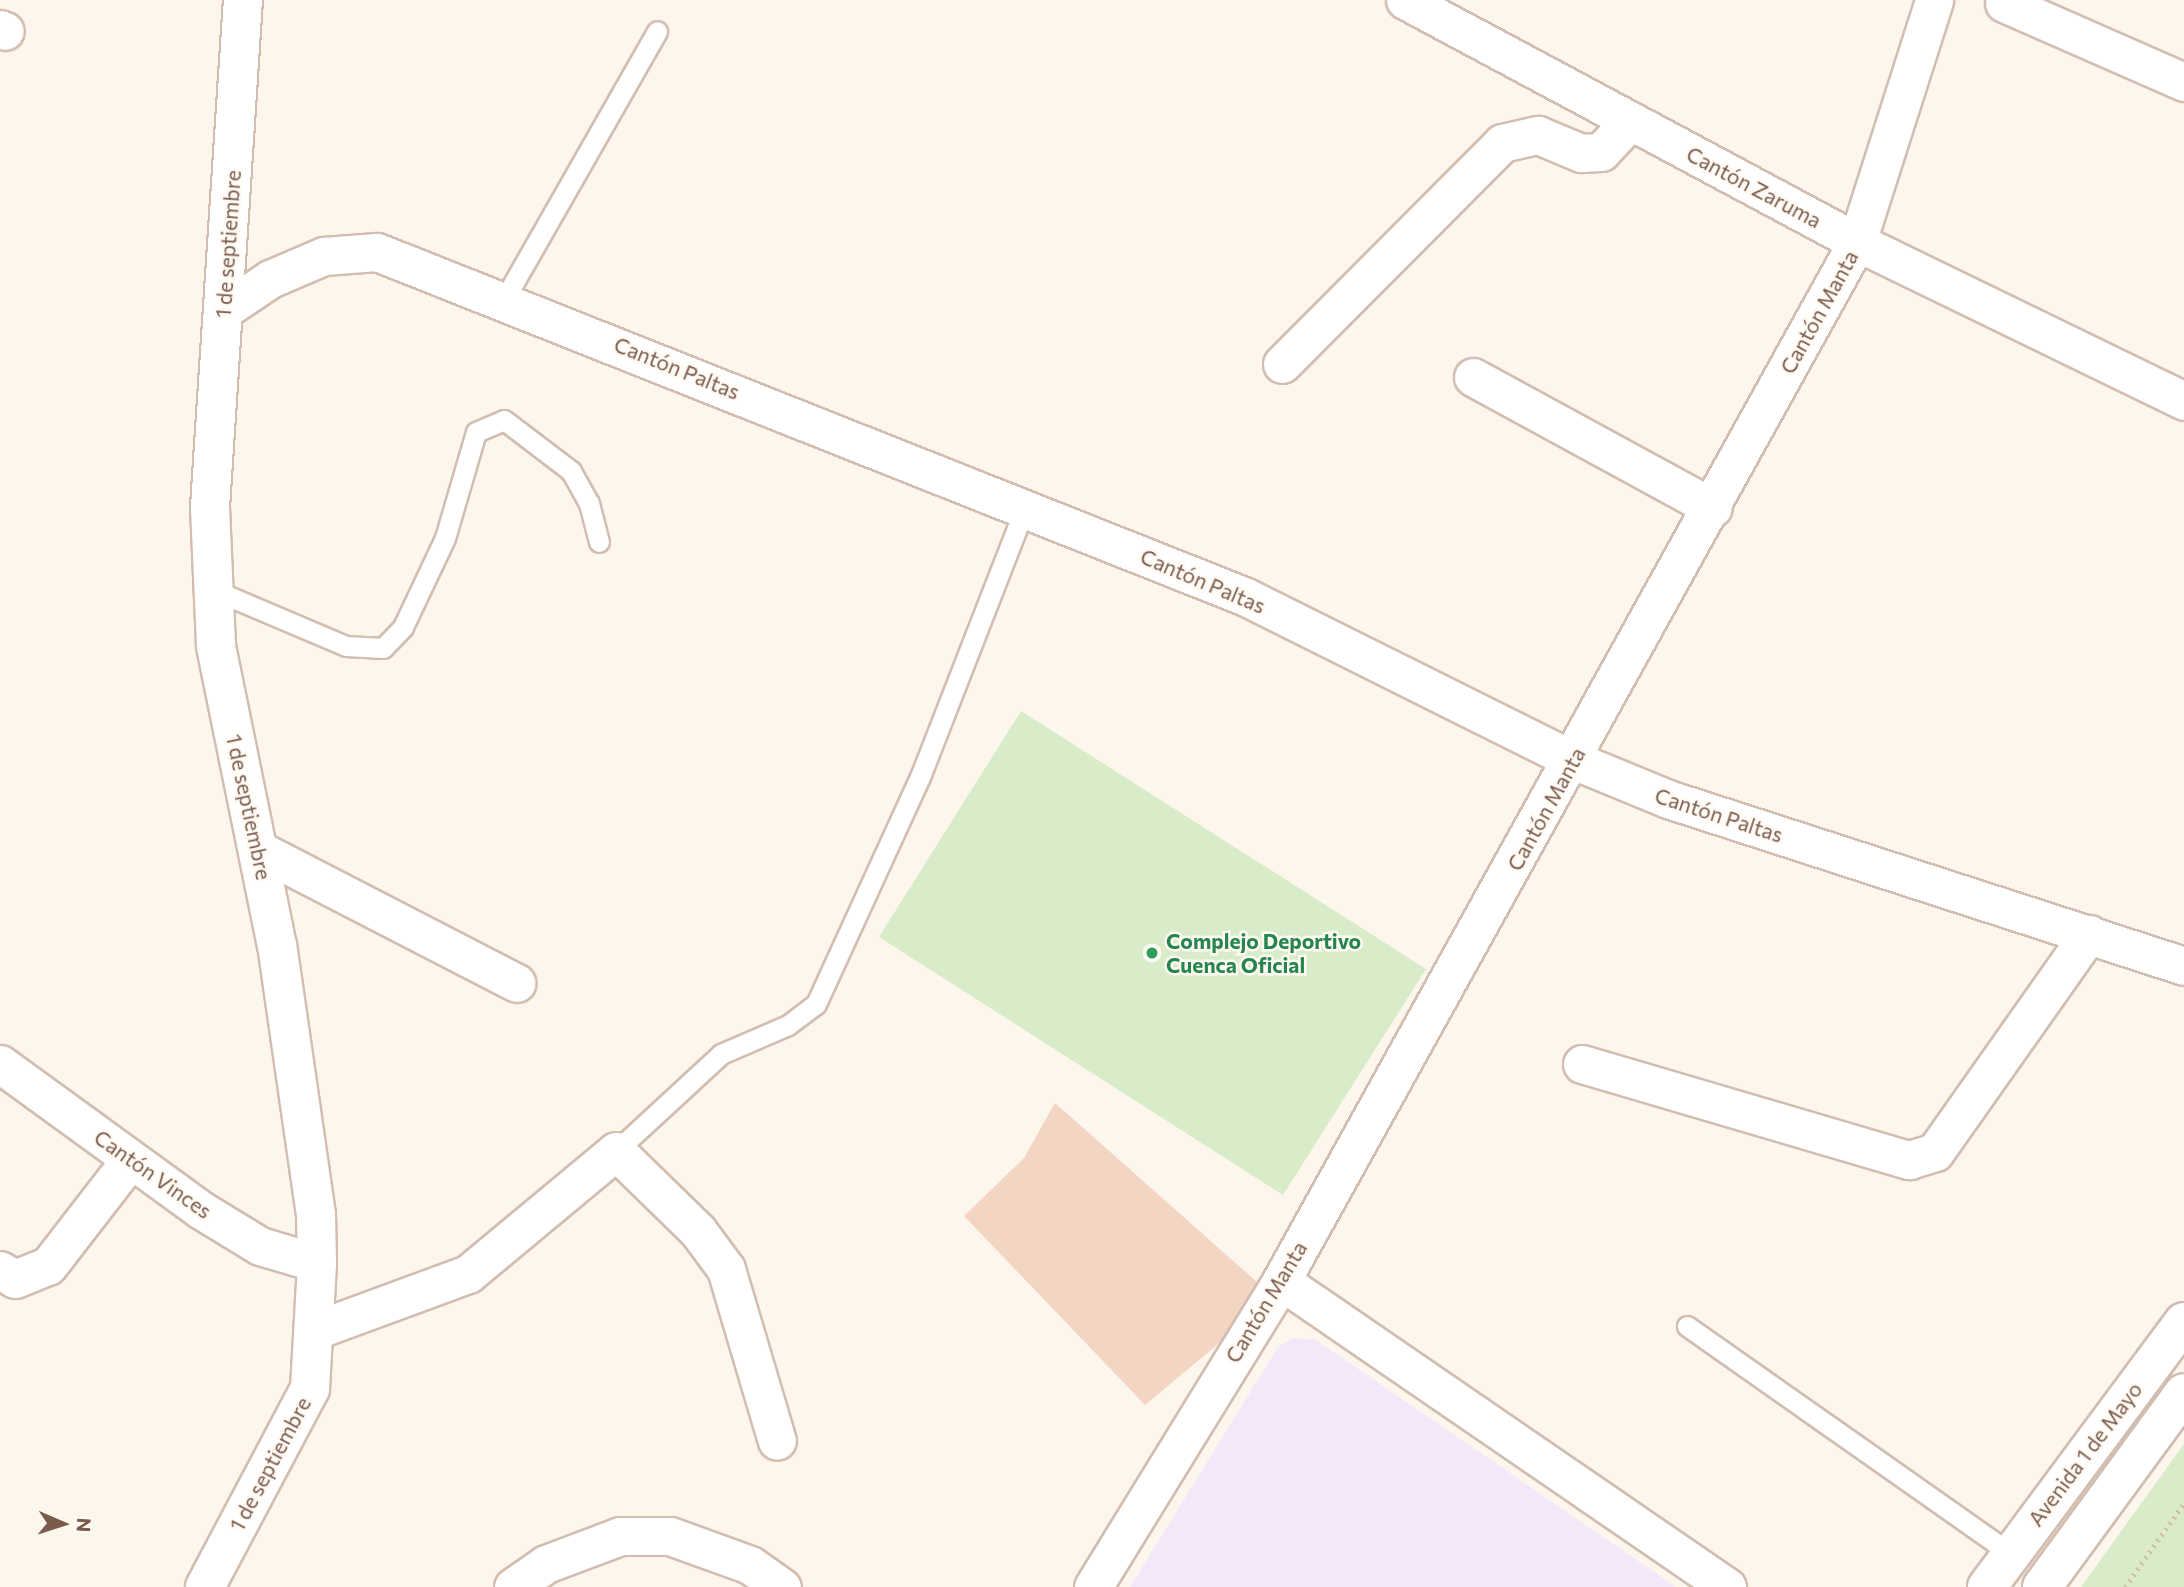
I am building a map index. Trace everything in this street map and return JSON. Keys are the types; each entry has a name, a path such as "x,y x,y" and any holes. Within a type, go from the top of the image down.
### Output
{"street":[{"name":"1 de septiembre","path":"205,1587 310,1389 317,1263 314,1202 257,849 216,645 210,508 243,0"},
{"name":"Cantón Zaruma","path":"1405,0 1857,242 2184,401"},
{"name":"Cantón Manta","path":"1093,1587 1280,1281 1573,761 1857,242 1934,0"},
{"path":"2004,4 2184,82"},
{"path":"1282,364 1502,143 1538,135 1581,153 1601,152 1630,121"},
{"name":"Cantón Paltas","path":"223,310 270,279 324,256 377,253 505,298 1246,597 1573,761 1668,799 2184,967"},
{"path":"1473,377 1713,508"},
{"path":"257,849 517,983"},
{"path":"1582,1064 1909,1160 1935,1152 2089,934"},
{"name":"Cantón Vinces","path":"0,1064 130,1160 260,1246 317,1263"},
{"path":"313,1331 468,1274 616,1151 698,1231 726,1269 777,1441"},
{"path":"0,1270 15,1279 48,1266 130,1160"},
{"path":"1280,1281 1727,1587"},
{"name":"Avenida 1 de Mayo","path":"1987,1587 2184,1322"},
{"name":"Avenida 1 de Mayo","path":"2042,1587 2184,1393"},
{"path":"513,1587 546,1563 620,1535 670,1536 750,1565 782,1587"}],"lane":[{"path":"505,298 657,31"},
{"path":"214,590 346,646 383,648 403,627 445,538 476,432 505,420 571,471 589,503 599,542"},
{"path":"616,1151 721,1054 788,1025 816,1004 920,777 1024,508"},
{"path":"1688,1326 2011,1555"}],"path":[{"path":"2125,1587 2184,1503"}],"shaded area":[{"path":"1293,1338 1316,1340 1676,1587 1130,1587 1278,1347"}],"green space":[{"name":"Complejo Deportivo Cuenca Oficial","path":"1021,711 1426,969 1283,1195 879,937"},
{"path":"2184,1444 2184,1587 2081,1587"}],"building":[{"path":"1055,1103 1257,1282 1223,1340 1145,1405 964,1216 1024,1158"}],"place":[{"name":"Complejo Deportivo Cuenca Oficial","path":"1152,953"}]}
